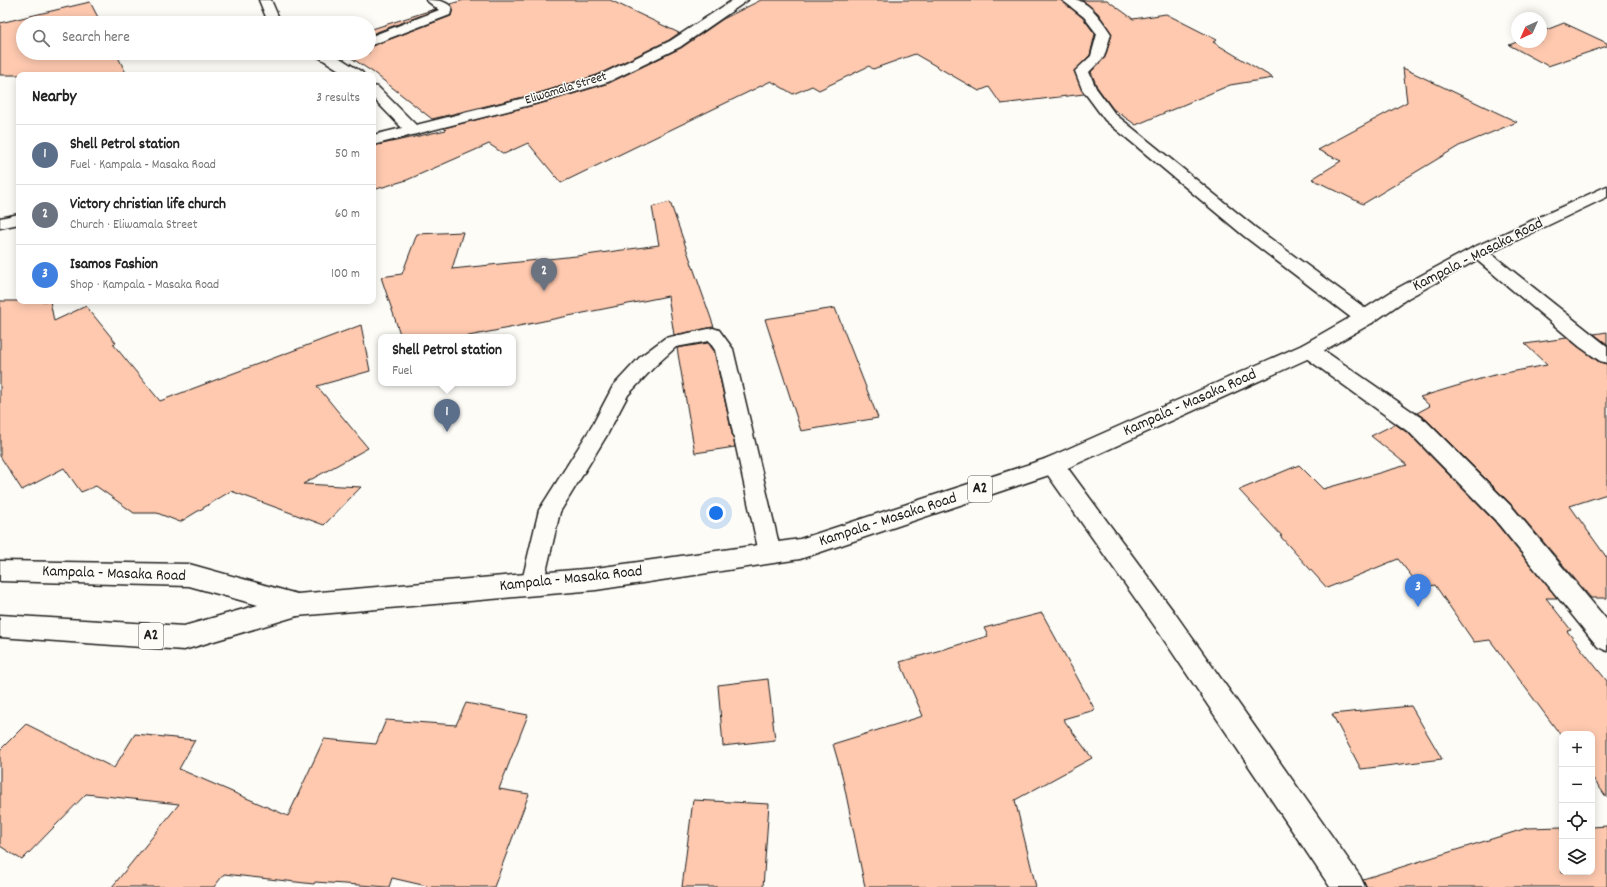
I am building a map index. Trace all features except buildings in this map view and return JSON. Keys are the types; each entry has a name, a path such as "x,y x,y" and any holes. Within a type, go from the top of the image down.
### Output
{"main road":[{"path":"265,0 272,16"},
{"path":"376,39 445,12 446,8 432,0"},
{"name":"Eliwamala Street","path":"376,139 541,98 603,79 675,44 742,0"},
{"path":"1068,0 1081,8 1097,22 1104,34 1097,57 1082,71 1090,89 1110,117 1250,232 1364,318"},
{"path":"338,60 354,72"},
{"path":"376,93 413,131"},
{"name":"Kampala - Masaka Road","path":"0,626 184,638 297,605 596,579 800,549 1053,465 1308,350 1364,318 1401,294 1478,252 1607,191"},
{"path":"0,223 16,220"},
{"path":"1478,252 1587,342 1607,356"},
{"path":"1308,350 1418,427 1504,514 1607,638"},
{"path":"1053,465 1165,620 1349,887"},
{"name":"Kampala - Masaka Road","path":"0,571 188,575 297,605"}],"lane":[{"path":"532,585 550,510 600,430 620,391 648,361 671,342 713,334 724,349 770,554"}],"place":[{"name":"Victory christian life church","path":"544,291"},
{"name":"Shell Petrol station","path":"447,432"},
{"name":"Isamos Fashion","path":"1418,607"}]}
